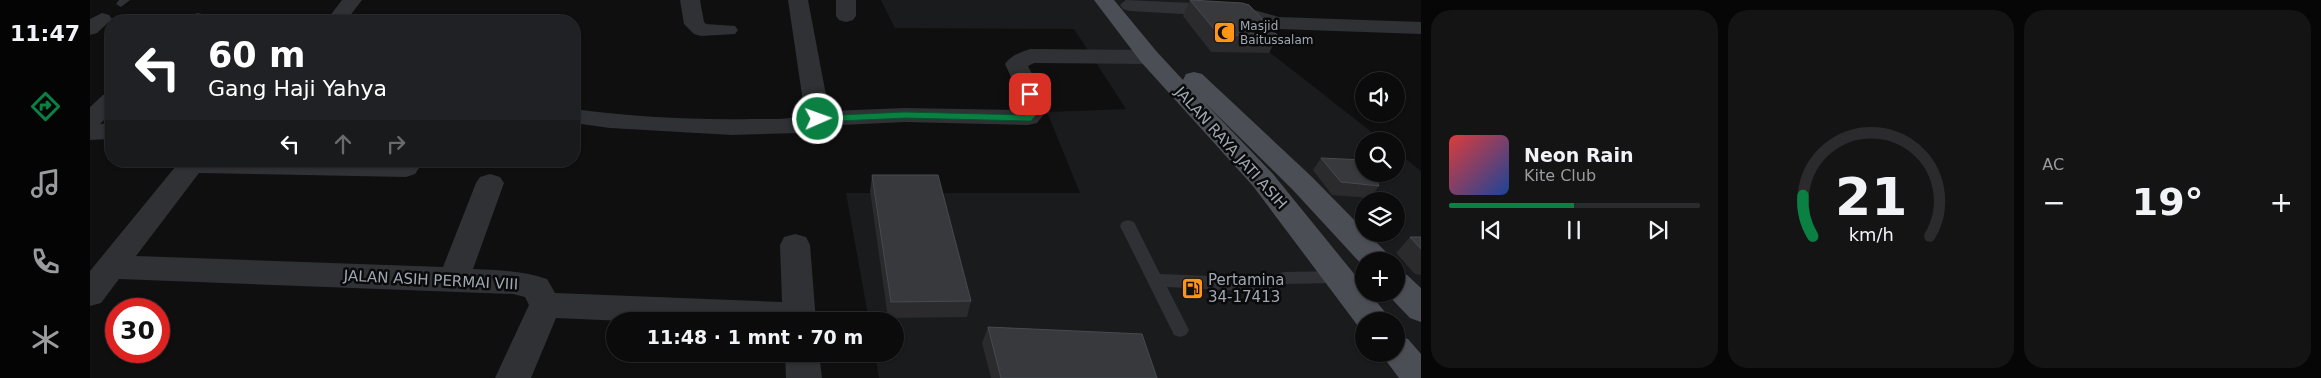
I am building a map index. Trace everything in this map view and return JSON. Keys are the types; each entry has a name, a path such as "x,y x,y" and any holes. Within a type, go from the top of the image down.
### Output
{"main road":[{"name":"JALAN RAYA JATI ASIH","path":"1104,0 1149,57 1263,180 1366,312"},
{"name":"JALAN RAYA JATI ASIH","path":"1128,2 1160,42 1200,86 1302,183 1367,252"},
{"path":"1405,292 1421,309"},
{"path":"1405,360 1420,378"}],"street":[{"path":"341,15 352,0"},
{"path":"690,0 694,24 701,30 728,30"},
{"path":"798,0 818,119"},
{"path":"1128,2 1236,11 1265,21 1280,23 1421,28"},
{"path":"580,117 610,121 732,127 799,125 818,119 905,115 1028,118 1037,108 1016,64 1030,56 1149,57"},
{"path":"90,120 105,106"},
{"path":"90,132 105,131"},
{"path":"90,294 190,167"},
{"path":"363,167 406,168"},
{"path":"454,278 490,183"},
{"path":"795,245 799,312"},
{"name":"JALAN ASIH PERMAI VIII","path":"111,267 454,278 513,282 536,288 545,305"},
{"path":"513,378 545,305 672,312"},
{"path":"803,362 804,378"}],"lane":[{"path":"1128,226 1180,330"},
{"path":"1155,280 1261,285 1284,278 1338,277"}],"shaded area":[{"path":"881,0 1203,0 1355,119 1355,122 1359,122 1372,132 1355,132 1355,182 1405,182 1405,158 1421,171 1421,378 879,378 876,362 904,362 904,312 867,312 846,193 1080,193 1047,112 1126,109 1074,29 895,28"}],"building":[{"path":"1190,0 1249,5 1278,36 1219,35"},
{"path":"1321,158 1355,160 1355,182 1377,182 1379,186 1341,182"},
{"path":"872,175 938,175 971,301 891,302"},
{"path":"1410,237 1421,237 1421,249"},
{"path":"988,327 1142,334 1157,378 1001,378"}],"place":[{"name":"Masjid Baitussalam","path":"1224,33"},
{"name":"Pertamina 34-17413","path":"1192,289"}],"route":[{"path":"818,119 905,115 1028,118 1037,108 1030,94"}]}
